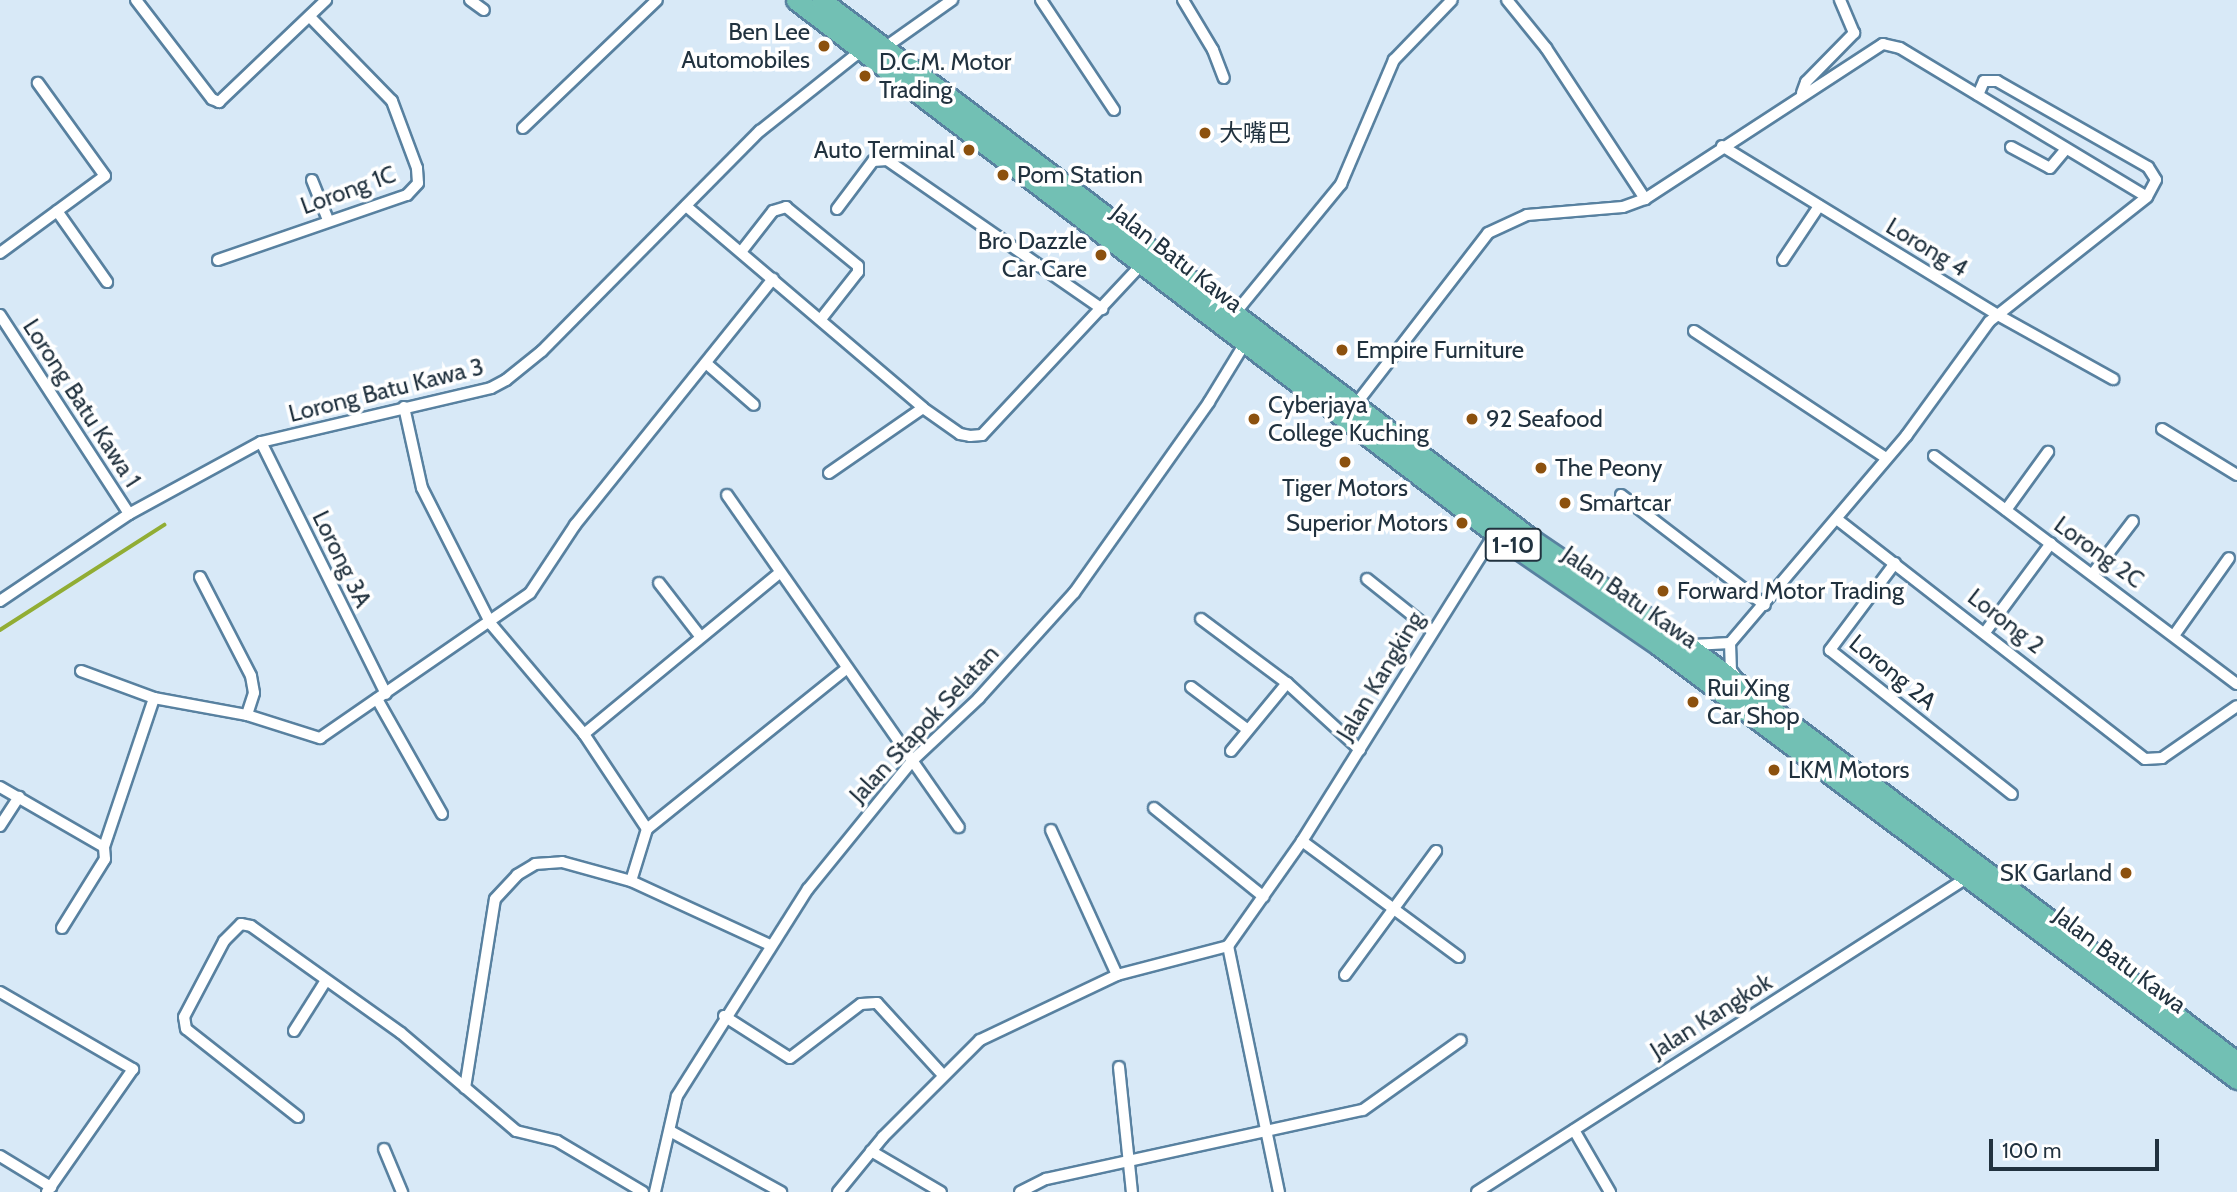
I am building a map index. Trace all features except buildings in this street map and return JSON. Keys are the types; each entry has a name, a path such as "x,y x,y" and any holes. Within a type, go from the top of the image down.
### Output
{"highway":[{"name":"Jalan Batu Kawa","path":"796,0 1496,533 1658,645 2237,1079"},
{"name":"Jalan Batu Kawa","path":"821,0 887,46 1534,541 1680,640 2237,1062"}],"street":[{"path":"136,0 212,100 219,102 326,0"},
{"path":"470,0 484,10"},
{"path":"523,128 657,0"},
{"path":"887,46 952,0"},
{"path":"1041,0 1114,110"},
{"path":"1183,0 1213,50 1223,78"},
{"path":"1236,312 1341,184 1394,60 1452,0"},
{"path":"1507,0 1546,48 1645,199"},
{"path":"1802,93 1805,82 1854,33 1840,0"},
{"name":"Lorong 1C","path":"218,260 407,195 418,183 417,168 392,101 310,17"},
{"path":"1356,404 1488,233 1527,215 1623,207 1645,199 1802,93 1883,44 1900,48 2147,197"},
{"name":"Lorong Batu Kawa 3","path":"1,596 129,514 261,442 506,380 542,352 760,131 863,49"},
{"path":"1680,640 1708,647 1730,643 1838,520 1998,315 2147,197 2156,180 2148,167 1997,81 1984,81 1978,95"},
{"path":"0,253 105,176 38,83"},
{"name":"Lorong 4","path":"1722,146 1998,315 2113,379"},
{"path":"2011,147 2050,168 2066,149"},
{"path":"837,209 873,161 887,160 1102,309"},
{"path":"312,180 328,220"},
{"path":"686,206 923,408 960,434 982,435 1143,263"},
{"path":"1783,260 1819,206"},
{"path":"741,252 773,211 786,207 848,257 858,272 821,319"},
{"path":"57,211 107,282"},
{"path":"81,671 154,698 247,715 320,738 491,624 530,593 575,525 773,279"},
{"name":"Lorong Batu Kawa 1","path":"0,315 129,514"},
{"path":"1694,331 1886,458"},
{"name":"Jalan Stapok Selatan","path":"655,1192 677,1096 724,1016 808,889 912,761 979,698 1074,593 1209,402 1245,343"},
{"path":"707,363 754,404"},
{"path":"404,407 426,498 491,624 584,734 647,830"},
{"path":"829,473 923,408"},
{"path":"2162,429 2237,475"},
{"name":"Lorong 3A","path":"261,442 381,697 442,814"},
{"path":"2006,510 2048,452"},
{"name":"Lorong 2C","path":"1934,456 2094,572 2237,684"},
{"path":"727,495 845,670 959,827"},
{"path":"1621,495 1765,605"},
{"name":"Lorong 2","path":"1838,520 1986,631 2145,759 2162,758 2237,706"},
{"path":"2094,572 2133,521"},
{"name":"Jalan Kangking","path":"1228,946 1302,841 1431,630 1496,533"},
{"path":"1986,631 2051,542"},
{"path":"2175,634 2229,558"},
{"name":"Lorong 2A","path":"1895,563 1830,650 2012,794"},
{"path":"584,734 779,573"},
{"path":"200,577 251,676 254,693 247,715"},
{"path":"1367,579 1431,630"},
{"path":"659,583 700,636"},
{"path":"1201,620 1287,683 1360,750"},
{"path":"1730,643 1731,670 1752,696"},
{"path":"631,881 647,830 845,670"},
{"path":"1231,751 1287,683"},
{"path":"1191,687 1248,730"},
{"path":"62,928 100,870 104,847 154,698"},
{"path":"0,787 104,847"},
{"path":"0,826 19,797"},
{"path":"1154,808 1265,897"},
{"path":"1051,830 1117,975"},
{"path":"1302,841 1459,957"},
{"path":"1345,975 1436,851"},
{"path":"465,1088 495,899 505,886 535,864 548,861 587,867 631,881 770,945"},
{"name":"Jalan Kangkok","path":"1476,1192 1968,877"},
{"path":"298,1117 196,1040 184,1017 230,930 241,924 251,926 324,982 401,1032 516,1131 557,1141 643,1192"},
{"path":"838,1192 871,1151 942,1074 980,1040 1117,975 1228,946 1264,1131 1279,1192"},
{"path":"294,1031 324,982"},
{"path":"0,992 133,1069 49,1189 0,1156"},
{"path":"724,1016 790,1058 861,1004 877,1003 942,1074"},
{"path":"1020,1192 1046,1178 1363,1110 1461,1040"},
{"path":"1119,1067 1132,1192"},
{"path":"1574,1130 1607,1191"},
{"path":"670,1131 781,1192"},
{"path":"384,1149 402,1192"},
{"path":"871,1151 941,1192"}],"waterway":[{"path":"0,630 164,525"}],"place":[{"name":"Ben Lee Automobiles","path":"824,46"},
{"name":"D.C.M. Motor Trading","path":"865,76"},
{"name":"大嘴巴","path":"1205,133"},
{"name":"Auto Terminal","path":"969,150"},
{"name":"Pom Station","path":"1003,175"},
{"name":"Bro Dazzle Car Care","path":"1101,255"},
{"name":"Empire Furniture","path":"1342,350"},
{"name":"Cyberjaya College Kuching","path":"1254,419"},
{"name":"92 Seafood","path":"1472,419"},
{"name":"Tiger Motors","path":"1345,462"},
{"name":"The Peony","path":"1541,468"},
{"name":"Smartcar","path":"1565,503"},
{"name":"Superior Motors","path":"1462,523"},
{"name":"Forward Motor Trading","path":"1663,591"},
{"name":"Rui Xing Car Shop","path":"1693,702"},
{"name":"LKM Motors","path":"1774,770"},
{"name":"SK Garland","path":"2126,873"}]}
